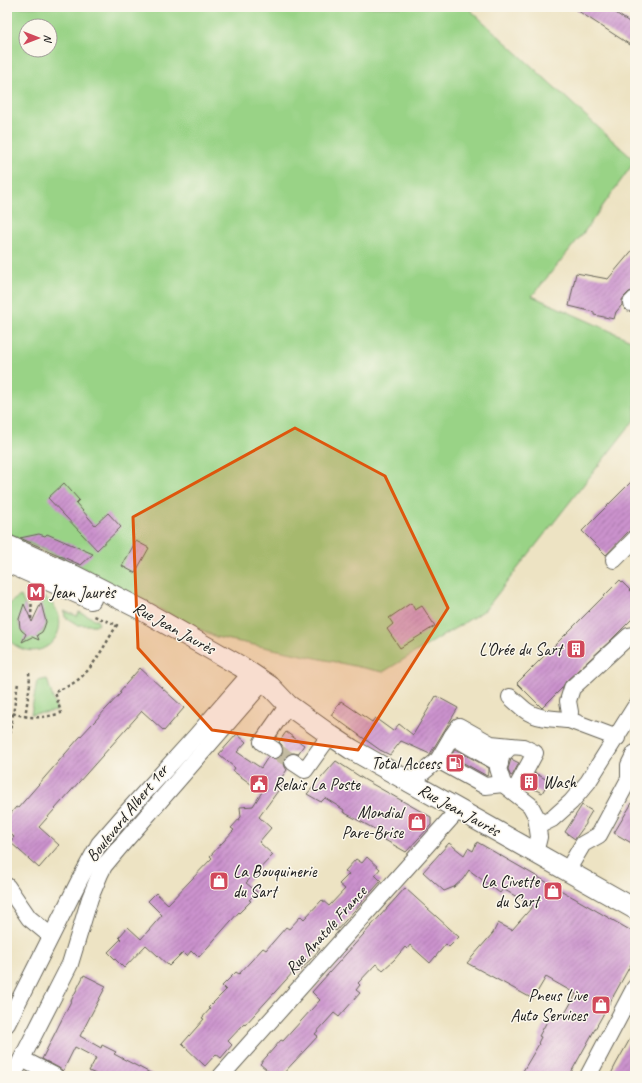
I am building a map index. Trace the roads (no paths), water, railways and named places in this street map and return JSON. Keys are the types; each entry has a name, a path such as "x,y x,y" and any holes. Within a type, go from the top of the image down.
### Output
{"main road":[{"name":"Rue Jean Jaurès","path":"7,545 73,575 142,610 254,681"},
{"name":"Rue Jean Jaurès","path":"7,562 39,575 144,624 279,694 288,705 351,749 635,909"}],"street":[{"path":"614,560 635,539"},
{"path":"569,720 570,712 568,701 572,688 629,636 635,635"},
{"name":"Boulevard Albert 1er","path":"7,1024 51,936 102,841 254,681"},
{"name":"Boulevard Albert 1er","path":"13,1076 70,964 92,893 104,866 254,681"},
{"path":"510,697 526,711 536,716 569,720 616,738"},
{"path":"274,750 262,742 288,705"},
{"path":"538,826 552,819 571,802 588,782 635,707"},
{"path":"410,783 438,760 459,726 491,744 523,747 535,753 508,788"},
{"path":"292,762 305,770 330,735"},
{"path":"452,736 500,764"},
{"path":"511,746 502,755 498,768 508,788 530,805 536,816 539,837 535,853"},
{"path":"567,871 583,844 599,835 632,780 629,765 635,754"},
{"path":"438,760 485,786 508,788"},
{"name":"Rue Anatole France","path":"221,1076 459,809"},
{"path":"7,886 29,918 51,936"},
{"path":"588,1076 635,987"},
{"path":"22,1059 55,1076"}],"tunnel":[{"path":"274,750 293,762"}],"place":[{"name":"Jean Jaurès","path":"36,592"},
{"name":"L'Orée du Sart","path":"576,649"},
{"name":"Total Access","path":"455,763"},
{"name":"Wash","path":"529,782"},
{"name":"Relais La Poste","path":"259,784"},
{"name":"Mondial Pare-Brise","path":"417,822"},
{"name":"La Bouquinerie du Sart","path":"219,881"},
{"name":"La Civette du Sart","path":"553,891"},
{"name":"Pneus Live Auto Services","path":"601,1005"}]}
